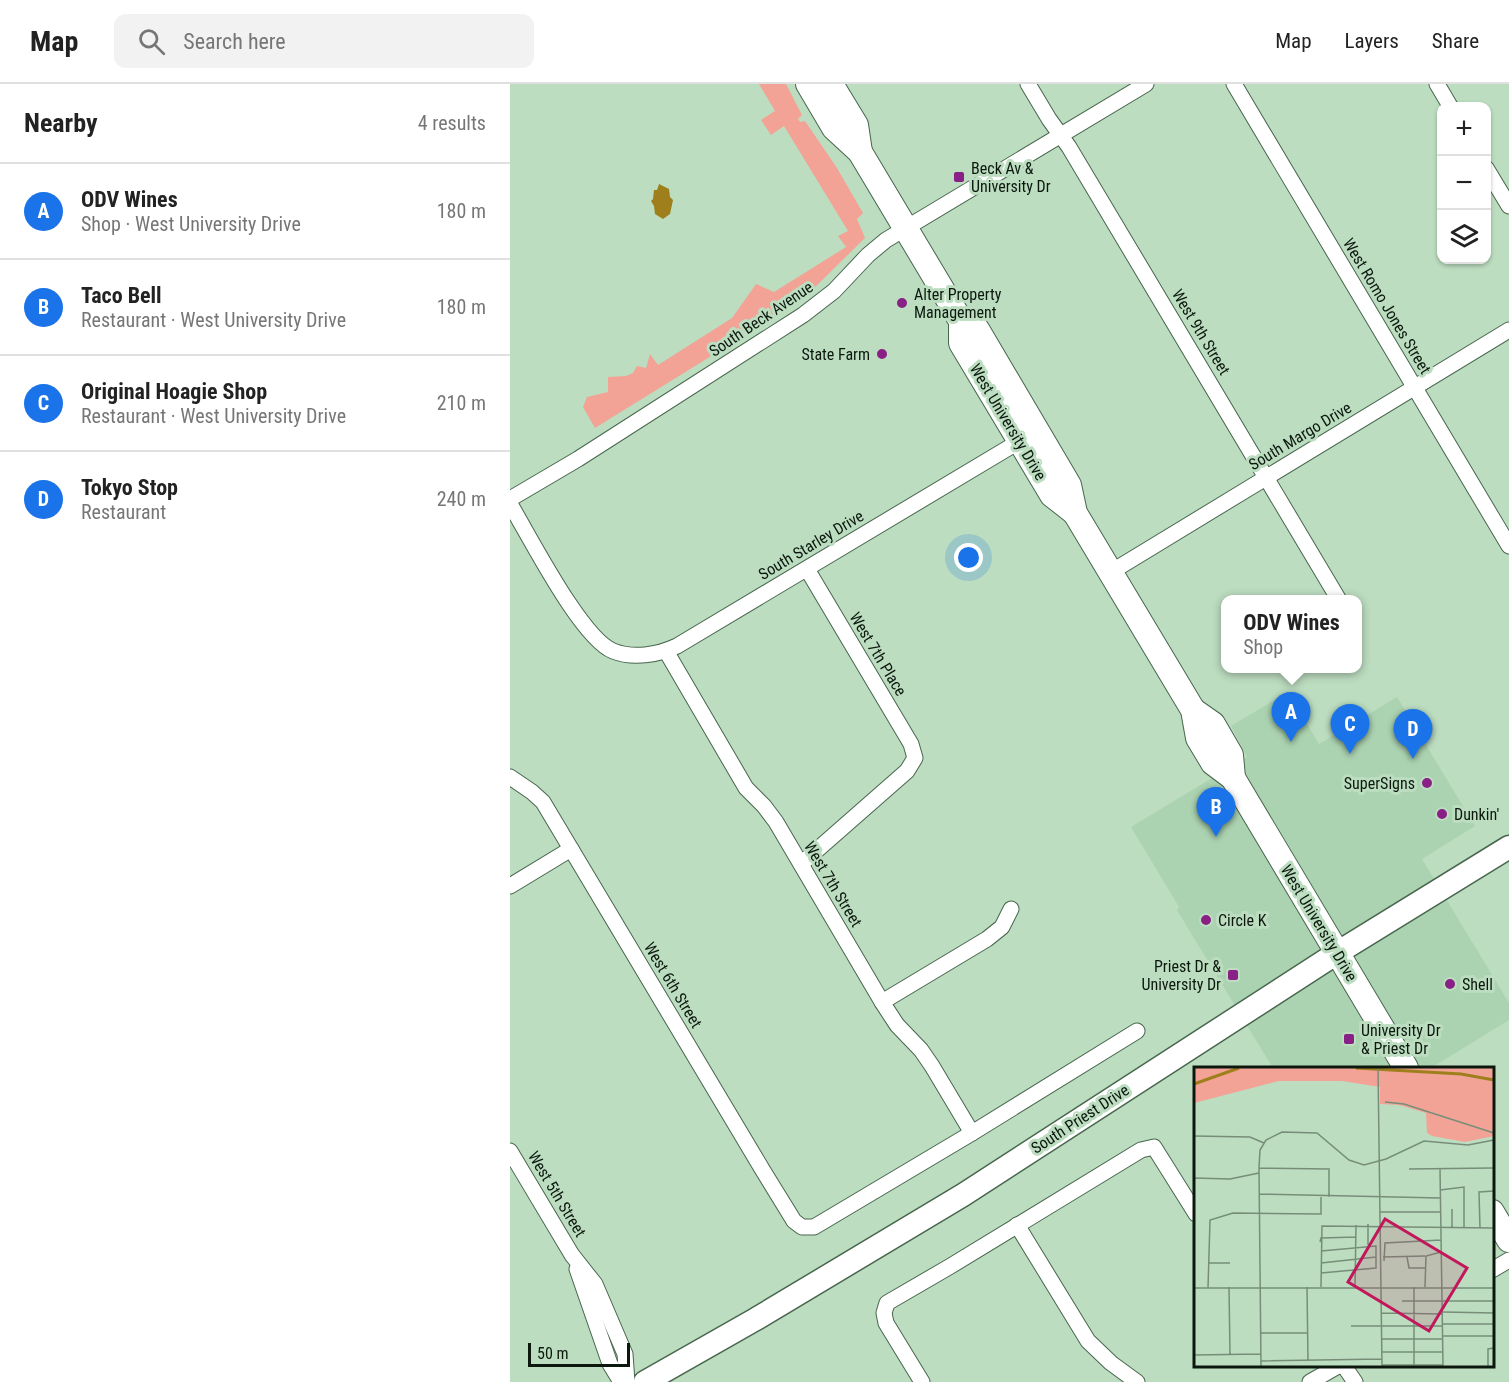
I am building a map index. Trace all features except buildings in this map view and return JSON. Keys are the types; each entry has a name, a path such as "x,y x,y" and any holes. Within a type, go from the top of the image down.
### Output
{"main road":[{"name":"West University Drive","path":"808,84 834,128 860,152 961,321 961,343 1052,495 1075,513 1193,710 1198,738 1213,763 1233,778 1405,1067"},
{"name":"West University Drive","path":"831,84 856,125 860,152"},
{"name":"West University Drive","path":"961,321 976,329 1070,485 1075,513"},
{"name":"South Priest Drive","path":"645,1382 756,1319 963,1195 1336,953 1509,847"},
{"path":"1494,1215 1509,1240"}],"street":[{"name":"West 9th Street","path":"1028,84 1061,135 1336,595"},
{"name":"South Beck Avenue","path":"510,499 578,459 803,315 834,291 868,255 886,240 1146,84"},
{"name":"West Romo Jones Street","path":"1234,84 1509,546"},
{"path":"1437,84 1448,102"},
{"path":"1491,176 1509,206"},
{"name":"South Margo Drive","path":"1111,572 1509,330"},
{"name":"South Starley Drive","path":"510,504 587,631 613,651 638,655 666,651 1020,441"},
{"name":"West 7th Place","path":"801,864 907,771 915,758 911,744 807,569"},
{"name":"West 7th Street","path":"666,651 746,788 776,822 897,1026 921,1050 972,1133"},
{"name":"West 6th Street","path":"510,777 543,802 794,1221 802,1227 814,1227 972,1133"},
{"path":"510,886 571,849"},
{"path":"882,1002 987,939 1002,927 1011,909"},
{"path":"972,1133 1137,1031"},
{"path":"922,1382 886,1323 884,1313 887,1303 1141,1150 1154,1147 1194,1211"},
{"name":"West 5th Street","path":"510,1151 572,1255 590,1276 604,1303 624,1354 627,1382"},
{"path":"1017,1225 1088,1341 1111,1363 1137,1382"},
{"name":"West 5th Street","path":"572,1255 610,1364 621,1382"},
{"path":"1494,1269 1509,1260"},
{"path":"1310,1382 1335,1367"},
{"path":"1345,1367 1354,1382"}],"shaded area":[{"path":"759,84 786,84 802,115 798,119 800,122 805,121 837,168 863,213 857,219 865,238 803,299 595,428 583,407 587,397 608,392 608,377 626,376 633,373 637,366 646,368 650,354 658,365 732,318 756,284 774,292 846,247 838,236 848,231 784,126 771,135 761,120 775,111"},
{"path":"659,184 669,189 673,200 670,214 663,219 655,214 651,201 654,190 657,190"},
{"path":"1288,692 1319,744 1397,697 1475,826 1422,859 1509,1003 1509,1020 1433,1067 1268,1067 1271,1065 1177,910 1179,907 1131,827 1247,757 1231,726"}],"place":[{"name":"Beck Av & University Dr","path":"959,177"},
{"name":"Alter Property Management","path":"902,303"},
{"name":"State Farm","path":"882,354"},
{"name":"ODV Wines","path":"1291,742"},
{"name":"Original Hoagie Shop","path":"1350,754"},
{"name":"Tokyo Stop","path":"1413,759"},
{"name":"SuperSigns","path":"1427,783"},
{"name":"Dunkin'","path":"1442,814"},
{"name":"Taco Bell","path":"1216,837"},
{"name":"Circle K","path":"1206,920"},
{"name":"Priest Dr & University Dr","path":"1233,975"},
{"name":"Shell","path":"1450,984"},
{"name":"University Dr & Priest Dr","path":"1349,1039"}]}
